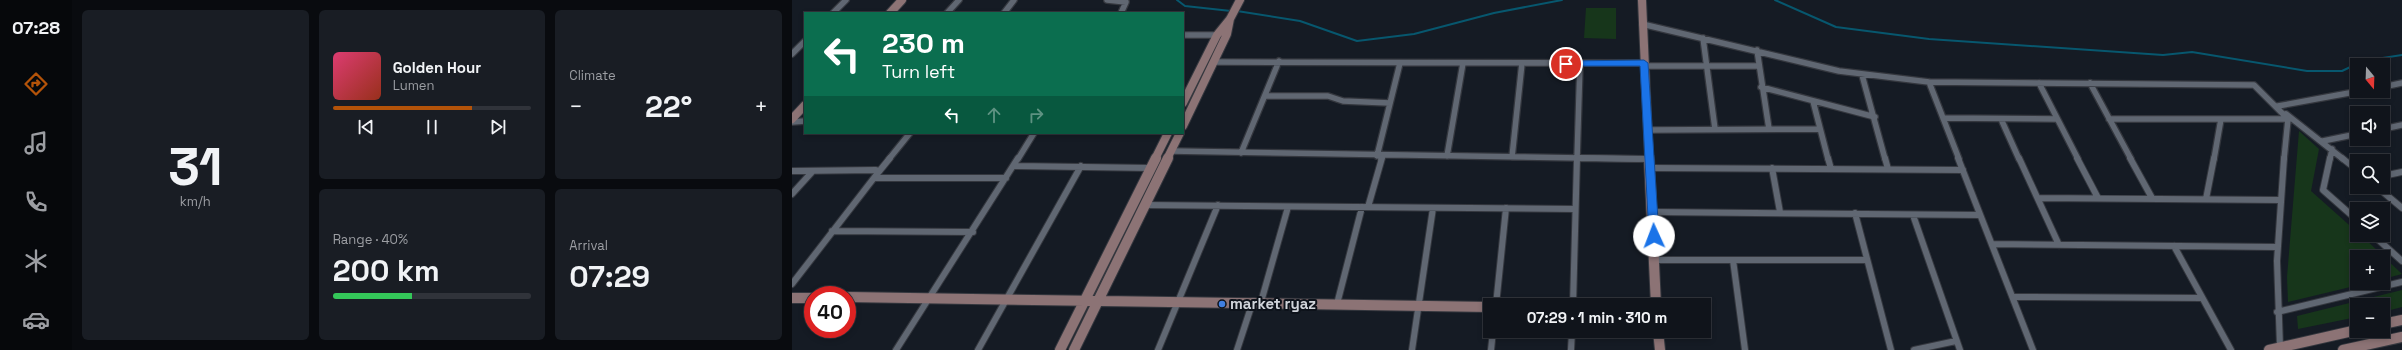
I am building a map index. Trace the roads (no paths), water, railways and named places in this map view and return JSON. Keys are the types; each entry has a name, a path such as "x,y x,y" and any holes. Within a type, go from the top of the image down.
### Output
{"street":[{"path":"834,12 846,0"},
{"path":"891,12 902,0"},
{"path":"948,12 958,0"},
{"path":"1005,12 1014,0"},
{"path":"1107,0 1126,2 1127,3 1122,12"},
{"path":"1642,0 1644,64 1651,164 1656,298"},
{"path":"1184,124 1215,62 1229,21 1238,3"},
{"path":"1184,102 1217,35 1229,21"},
{"path":"1642,24 1862,75 1929,82 2250,84 2257,86 2278,106 2288,119 2276,247 2277,312 2280,347"},
{"path":"1184,35 1217,35"},
{"path":"1703,38 1715,129"},
{"path":"792,54 804,42"},
{"path":"1756,50 1769,129"},
{"path":"1215,62 1279,61 1758,66"},
{"path":"1241,153 1266,96 1279,61"},
{"path":"1336,304 1380,156 1390,103 1400,63"},
{"path":"1447,156 1463,63"},
{"path":"1512,157 1522,64"},
{"path":"1573,298 1576,158 1580,64"},
{"path":"1862,75 1875,117 1888,169"},
{"path":"1929,82 2033,350"},
{"path":"2039,83 2098,198"},
{"path":"2090,83 2152,198"},
{"path":"2390,86 2402,83"},
{"path":"1761,87 1875,117"},
{"path":"2278,106 2350,93"},
{"path":"1266,96 1328,96 1343,101 1390,103"},
{"path":"1813,101 1831,169"},
{"path":"792,120 804,106"},
{"path":"2283,112 2295,119 2350,164"},
{"path":"1943,118 2057,119"},
{"path":"2001,118 2059,245"},
{"path":"2109,119 2288,119"},
{"path":"2206,199 2221,119"},
{"path":"792,120 804,121"},
{"path":"2390,128 2402,125"},
{"path":"1649,130 1820,129"},
{"path":"792,284 909,134"},
{"path":"896,350 973,232 1033,134"},
{"path":"1060,350 1168,134"},
{"path":"1074,350 1180,134"},
{"path":"2323,141 2350,135"},
{"path":"2332,149 2323,190 2350,214"},
{"path":"1160,151 1380,156 1576,158 1651,164 1772,168 1963,170"},
{"path":"1014,166 1151,168"},
{"path":"978,350 1081,166"},
{"path":"1772,168 1780,212"},
{"path":"792,172 876,170 876,176"},
{"path":"792,194 812,172"},
{"path":"2390,175 2402,172"},
{"path":"876,176 1006,178"},
{"path":"2385,194 2402,208"},
{"path":"2038,198 2280,200"},
{"path":"1144,205 1288,208 1365,207 1575,209"},
{"path":"1158,350 1218,206"},
{"path":"1237,350 1257,302 1288,208"},
{"path":"1412,350 1433,208"},
{"path":"1497,298 1506,208"},
{"path":"1653,212 1980,215"},
{"path":"1855,213 1891,350"},
{"path":"1913,214 1960,350"},
{"path":"832,231 973,232"},
{"path":"2381,242 2402,260"},
{"path":"1992,244 2276,247"},
{"path":"2174,246 2231,350"},
{"path":"1655,260 1867,260"},
{"path":"1733,260 1746,350"},
{"path":"2277,312 2402,282"},
{"path":"856,297 1257,302 1483,308"},
{"path":"2013,297 2202,298"},
{"path":"792,298 804,298"},
{"path":"2390,323 2402,320"},
{"path":"2269,350 2350,332"},
{"path":"2343,350 2402,337"},
{"path":"1491,350 1492,338"},
{"path":"1571,350 1572,338"},
{"path":"1659,338 1660,350"},
{"path":"1914,350 1956,341"}],"waterway":[{"path":"1177,0 1185,6 1231,11"},
{"path":"1237,11 1300,21 1357,41 1414,34 1494,13 1562,0"},
{"path":"1775,0 1836,27 1929,39 2163,55 2192,52 2307,71 2342,71 2363,61 2402,55"}],"place":[{"name":"market ryaz","path":"1222,304"}]}
